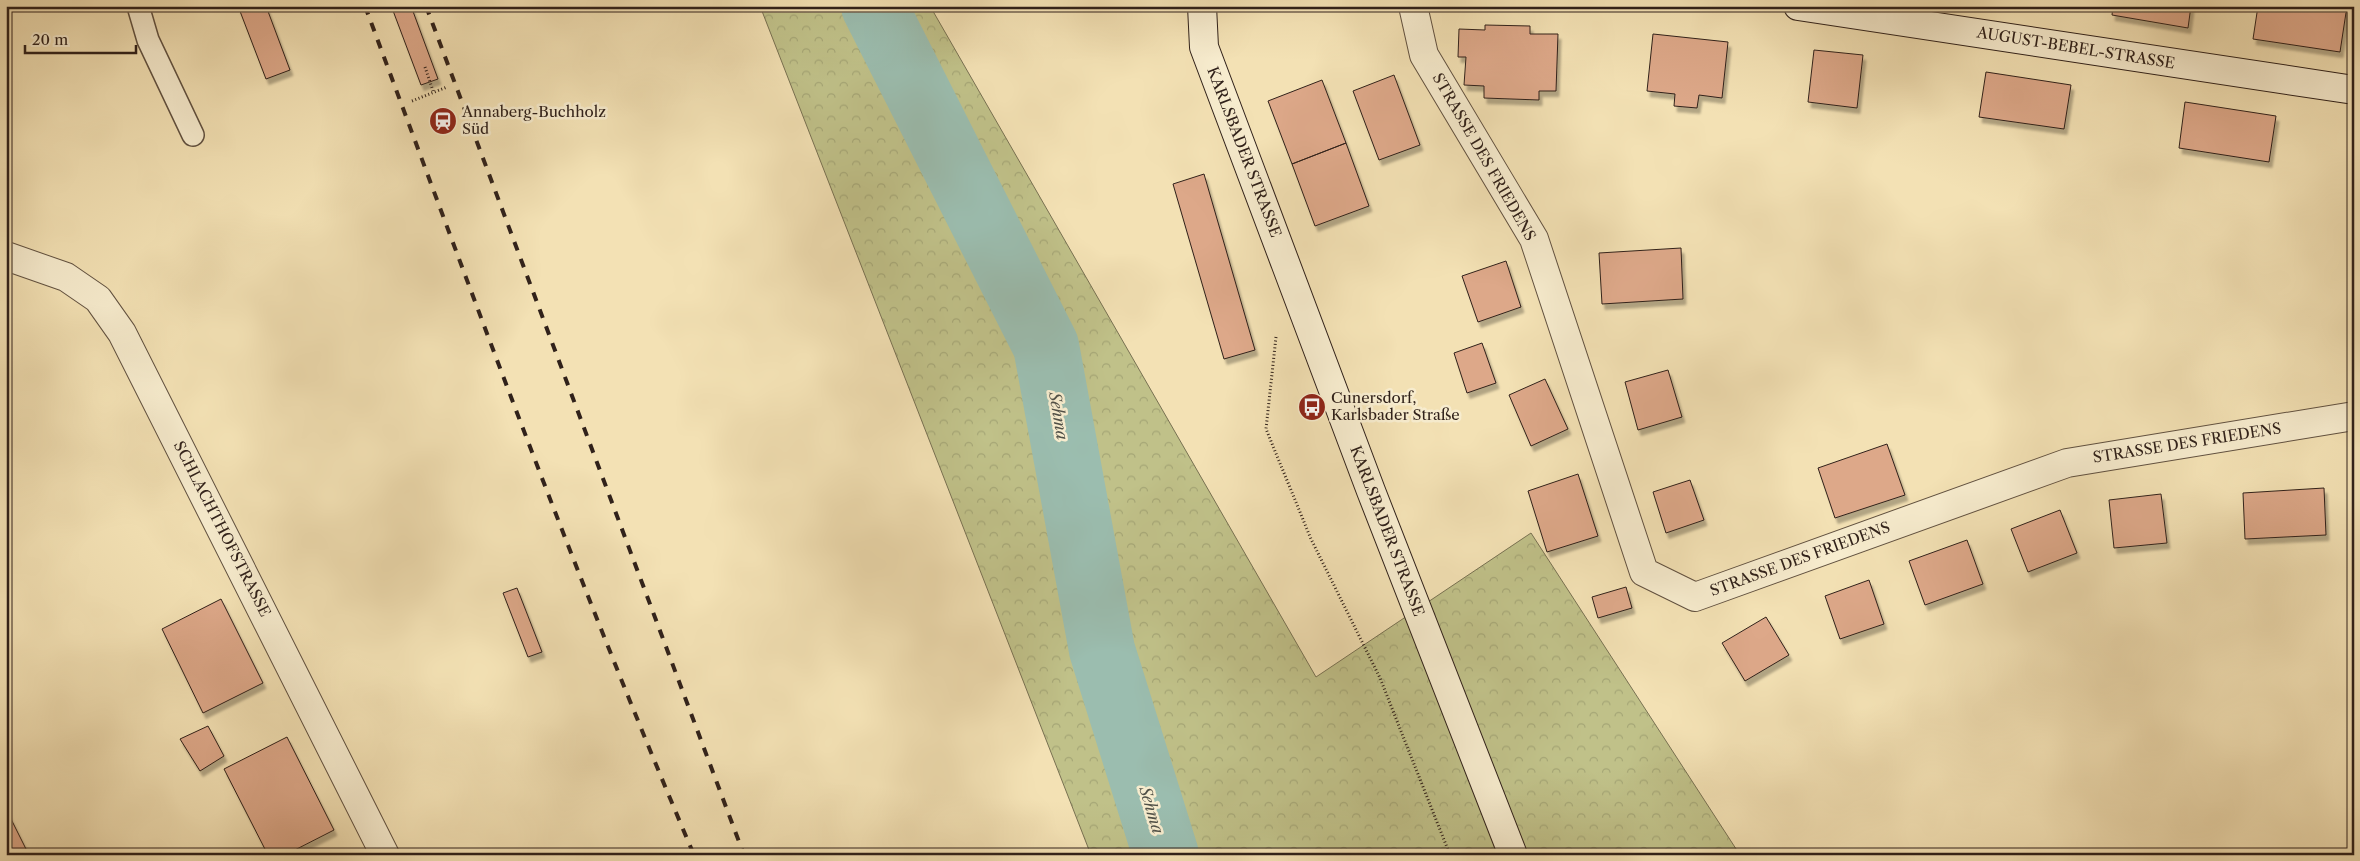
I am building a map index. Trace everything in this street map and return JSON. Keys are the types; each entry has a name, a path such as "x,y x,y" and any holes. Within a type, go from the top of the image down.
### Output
{"street":[{"name":"KARLSBADER STRASSE","path":"1202,6 1204,47 1371,491 1513,855"},
{"name":"STRASSE DES FRIEDENS","path":"1412,6 1424,55 1534,240 1644,572 1695,597 2067,463 2354,416"},
{"name":"AUGUST-BEBEL-STRASSE","path":"1798,6 2354,90"},
{"name":"SCHLACHTHOFSTRASSE","path":"6,256 66,278 98,299 122,333 385,855"}],"lane":[{"path":"138,6 148,40 193,134"}],"path":[{"path":"424,67 433,91"},
{"path":"412,101 447,87"},
{"path":"1276,335 1266,429 1311,539 1380,678 1450,855"}],"green space":[{"path":"760,6 930,6 1316,677 1531,533 1740,855 1091,855"}],"building":[{"path":"238,6 266,6 290,70 266,79"},
{"path":"396,6 411,6 438,79 421,85 392,8"},
{"path":"2113,6 2191,6 2188,28 2112,15"},
{"path":"2258,6 2347,6 2340,52 2253,39"},
{"path":"1485,25 1530,26 1530,34 1558,34 1556,91 1539,91 1539,100 1484,98 1484,86 1464,85 1466,57 1458,57 1459,29 1485,30"},
{"path":"1653,34 1728,42 1722,98 1699,95 1697,108 1674,106 1675,94 1647,91"},
{"path":"1814,50 1863,55 1857,108 1808,102"},
{"path":"1986,72 2071,85 2064,129 1979,117"},
{"path":"1394,75 1420,145 1379,160 1353,91"},
{"path":"1322,80 1346,143 1292,164 1268,101"},
{"path":"2185,102 2276,116 2269,162 2179,148"},
{"path":"1346,143 1369,206 1315,226 1292,164"},
{"path":"1204,174 1255,350 1224,359 1173,184"},
{"path":"1681,248 1683,299 1602,304 1599,253"},
{"path":"1506,261 1521,307 1478,322 1462,276"},
{"path":"1482,343 1496,383 1467,393 1454,353"},
{"path":"1668,370 1682,417 1638,430 1625,382"},
{"path":"1545,379 1568,429 1531,446 1509,395"},
{"path":"1887,444 1905,495 1835,518 1818,468"},
{"path":"1578,474 1598,536 1547,552 1528,491"},
{"path":"1690,480 1704,520 1666,533 1653,492"},
{"path":"2324,488 2326,535 2245,539 2243,493"},
{"path":"2161,494 2167,543 2114,548 2109,500"},
{"path":"2060,510 2077,553 2028,572 2011,529"},
{"path":"1967,540 1983,584 1925,605 1909,561"},
{"path":"1869,580 1884,624 1840,639 1825,596"},
{"path":"1626,587 1632,608 1598,618 1592,597"},
{"path":"517,588 542,652 528,657 503,593"},
{"path":"221,599 263,683 203,713 162,629"},
{"path":"1766,617 1789,655 1745,681 1722,643"},
{"path":"208,726 224,756 200,771 180,739"},
{"path":"287,737 334,830 285,855 268,855 224,769"},
{"path":"6,809 29,855 6,855"}],"waterway":[{"name":"Sehma","path":"874,6 1046,346 1102,650 1166,855"}],"railway":[{"path":"365,6 484,326 607,645 694,855"},
{"path":"426,6 744,855"}],"place":[{"name":"Annaberg-Buchholz Süd","path":"443,121"},
{"name":"Cunersdorf, Karlsbader Straße","path":"1312,407"}]}
